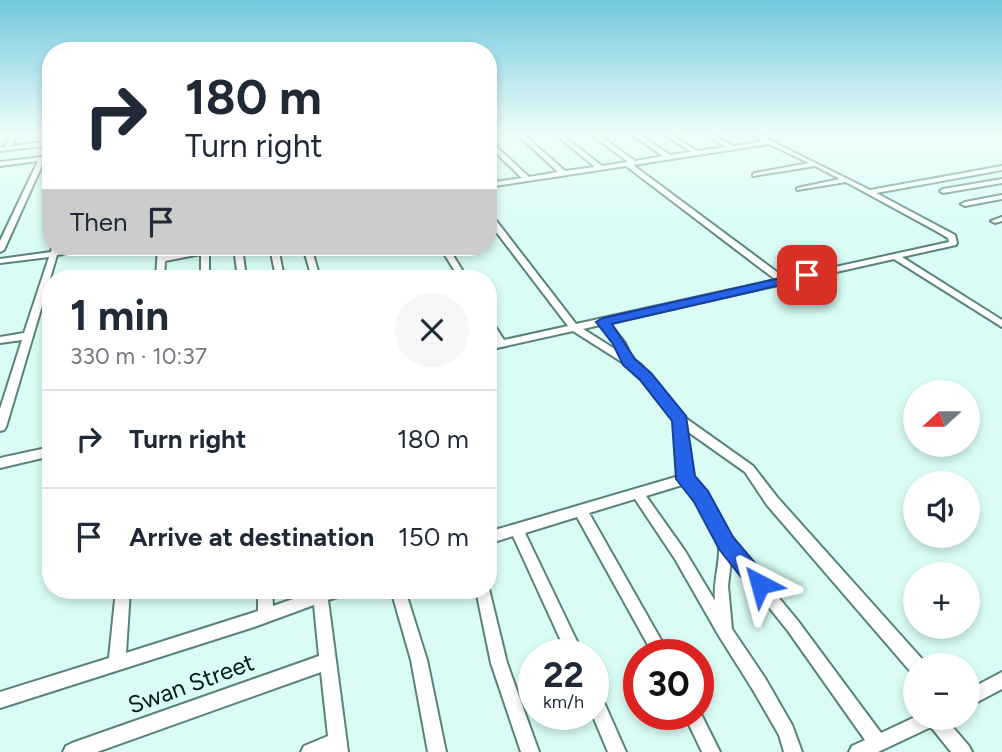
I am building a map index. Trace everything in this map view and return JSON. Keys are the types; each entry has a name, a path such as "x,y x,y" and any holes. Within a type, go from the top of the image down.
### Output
{"street":[{"path":"0,250 41,169"},
{"path":"517,169 527,179"},
{"path":"559,169 564,174"},
{"path":"497,183 594,169"},
{"path":"639,169 782,280"},
{"path":"755,175 788,169"},
{"path":"497,345 782,280 948,246 954,241 939,229 827,169"},
{"path":"869,192 1000,169"},
{"path":"799,189 847,180"},
{"path":"943,191 1002,181"},
{"path":"965,204 1002,197"},
{"path":"497,228 573,327 628,362 646,377 680,420 749,469 772,501 905,653"},
{"path":"0,270 2,261 42,253"},
{"path":"161,270 162,259 178,256"},
{"path":"897,257 1002,324"},
{"path":"0,427 42,290"},
{"path":"603,322 620,343 628,362"},
{"path":"0,340 27,336"},
{"path":"497,337 501,344"},
{"path":"680,420 685,479 701,497 726,543 793,626 877,743"},
{"path":"0,463 42,453"},
{"path":"497,535 685,479"},
{"path":"637,492 680,555 724,631 759,684 786,731 793,752"},
{"path":"580,510 653,639"},
{"path":"516,529 568,639"},
{"path":"724,631 721,597 726,543"},
{"path":"117,663 122,599"},
{"path":"265,599 266,616"},
{"path":"0,700 312,599"},
{"path":"310,752 337,747 320,599"},
{"path":"401,599 419,660 437,752"},
{"path":"485,599 499,663 530,752"},
{"name":"Swan Street","path":"72,752 326,662"},
{"path":"980,692 1002,680"},
{"path":"607,730 617,752"},
{"path":"700,730 711,752"},
{"path":"858,752 906,730"},
{"path":"943,730 963,752"}],"route":[{"path":"760,584 726,543 701,497 685,479 680,420 656,388 637,367 628,362 620,343 603,322 807,275"}]}
